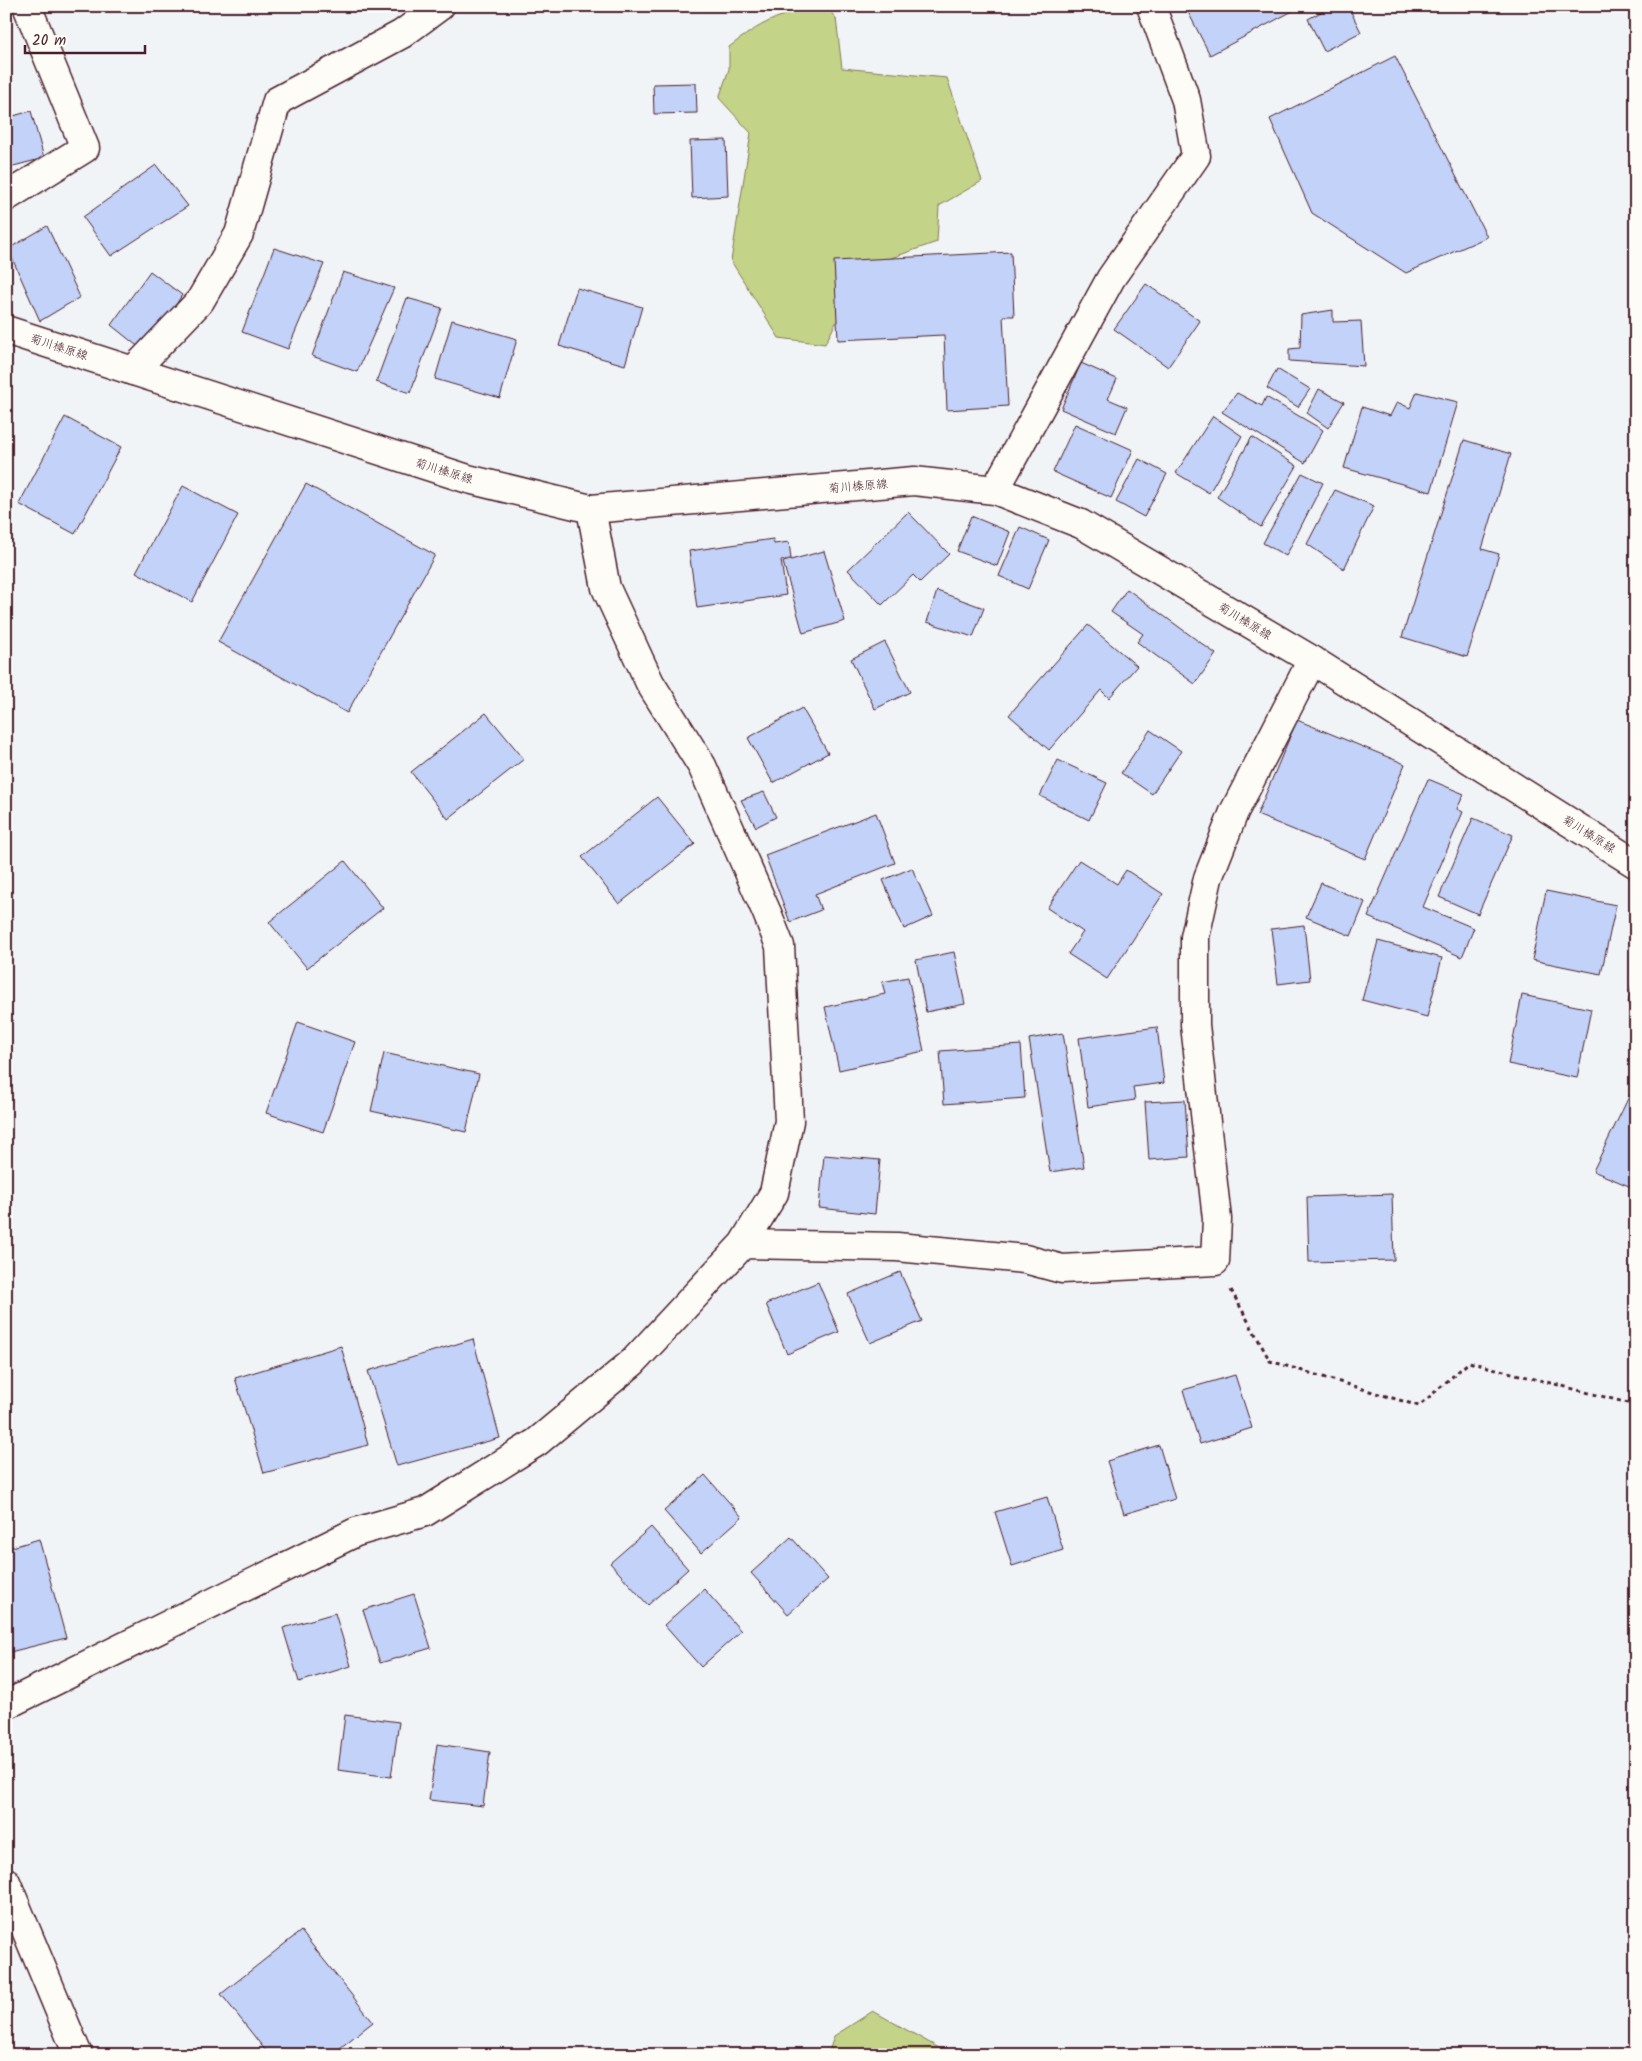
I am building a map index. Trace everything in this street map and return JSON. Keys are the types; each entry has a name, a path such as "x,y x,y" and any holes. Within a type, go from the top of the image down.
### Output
{"street":[{"path":"6,197 85,148 27,6"},
{"path":"133,371 200,301 239,234 277,101 402,34 440,6"},
{"path":"995,490 1111,278 1196,156 1186,100 1151,6"},
{"name":"菊川榛原線","path":"6,330 468,479 591,509 914,481 995,490 1082,524 1312,660 1636,864"},
{"path":"6,1705 356,1532 425,1512 537,1442 633,1362 743,1244 774,1193 789,1121 780,946 702,766 650,684 606,588 591,509"},
{"path":"743,1244 897,1247 1025,1259 1062,1269 1215,1261 1216,1219 1195,1025 1195,937 1208,878 1234,812 1312,660"},
{"path":"6,1882 78,2055"}],"path":[{"path":"1215,1261 1270,1362 1419,1406 1469,1362 1636,1405"}],"green space":[{"path":"825,6 836,18 842,68 947,78 982,181 939,206 937,242 865,267 825,344 779,338 731,261 751,133 719,98 729,69 729,47 770,20 792,12"},
{"path":"873,2011 946,2052 947,2055 828,2055 834,2036"}],"building":[{"path":"1185,6 1302,6 1210,55"},
{"path":"1332,6 1348,6 1361,32 1324,51 1308,19"},
{"path":"1395,56 1487,237 1406,273 1312,213 1270,119"},
{"path":"696,83 697,113 654,114 653,84"},
{"path":"31,111 44,158 6,168 6,118"},
{"path":"726,140 728,196 692,198 690,141"},
{"path":"156,165 188,206 111,256 83,217"},
{"path":"47,226 80,297 40,321 8,249"},
{"path":"274,248 324,264 288,349 242,332"},
{"path":"1011,252 1014,316 1003,316 1008,406 947,410 944,335 838,340 834,261"},
{"path":"150,271 182,295 146,353 111,325"},
{"path":"343,272 394,288 357,372 312,356"},
{"path":"1146,284 1200,321 1168,367 1114,329"},
{"path":"577,288 642,307 625,365 559,346"},
{"path":"407,298 442,308 410,393 376,382"},
{"path":"1333,310 1333,322 1361,321 1364,366 1289,361 1289,349 1300,348 1301,315"},
{"path":"452,320 517,339 500,398 435,379"},
{"path":"1081,363 1117,379 1108,399 1127,407 1116,433 1061,409"},
{"path":"1277,369 1310,389 1298,407 1267,388"},
{"path":"1319,389 1344,402 1328,428 1307,413"},
{"path":"1417,392 1458,402 1431,492 1344,468 1362,407 1390,416 1397,402 1410,408"},
{"path":"1237,393 1262,406 1266,397 1323,430 1305,463 1222,412"},
{"path":"1213,416 1242,436 1209,493 1176,473"},
{"path":"65,417 121,447 75,534 19,504"},
{"path":"1075,424 1133,450 1111,498 1053,472"},
{"path":"1252,437 1297,466 1261,527 1217,497"},
{"path":"1464,440 1511,454 1482,549 1499,554 1467,657 1402,637"},
{"path":"1139,459 1167,474 1144,517 1116,502"},
{"path":"1302,473 1323,483 1286,556 1263,543"},
{"path":"306,484 435,555 347,713 218,642"},
{"path":"183,486 238,515 192,602 136,572"},
{"path":"1335,490 1374,506 1344,569 1307,544"},
{"path":"908,512 949,554 920,582 913,575 882,605 848,570"},
{"path":"971,516 1010,532 997,566 957,551"},
{"path":"1020,527 1049,540 1028,589 999,576"},
{"path":"773,539 774,544 789,542 791,559 781,560 786,595 697,608 689,551"},
{"path":"824,551 845,621 803,633 783,562"},
{"path":"1127,589 1216,654 1195,684 1137,642 1143,634 1111,612"},
{"path":"937,591 984,608 973,637 927,622"},
{"path":"1088,625 1137,666 1109,698 1101,690 1049,750 1009,715"},
{"path":"885,642 910,692 875,709 851,659"},
{"path":"802,708 828,753 773,783 748,738"},
{"path":"486,713 524,759 448,819 411,772"},
{"path":"1297,720 1405,764 1365,859 1257,815"},
{"path":"1150,730 1181,751 1152,794 1121,773"},
{"path":"1058,760 1107,783 1089,820 1040,796"},
{"path":"1428,779 1464,794 1457,809 1463,812 1423,907 1474,928 1462,957 1368,917"},
{"path":"764,792 776,817 756,827 741,800"},
{"path":"657,797 695,844 619,904 582,857"},
{"path":"876,813 895,863 815,894 821,910 790,922 765,855"},
{"path":"1473,818 1513,835 1478,914 1439,897"},
{"path":"1079,860 1117,884 1126,870 1163,894 1107,979 1068,954 1083,932 1047,908"},
{"path":"345,861 383,908 307,968 269,922"},
{"path":"912,868 933,916 904,929 883,880"},
{"path":"1321,883 1365,902 1351,936 1306,917"},
{"path":"1546,891 1616,905 1601,974 1532,960"},
{"path":"1304,925 1310,980 1278,984 1271,929"},
{"path":"1378,941 1442,958 1427,1017 1362,1000"},
{"path":"954,952 965,1004 926,1012 916,960"},
{"path":"1636,965 1636,1006 1628,1004"},
{"path":"908,977 924,1051 839,1070 825,1007 885,994 882,982"},
{"path":"1522,995 1591,1009 1577,1078 1508,1064"},
{"path":"298,1022 355,1042 323,1132 266,1113"},
{"path":"1157,1027 1164,1083 1133,1087 1135,1100 1088,1107 1079,1038"},
{"path":"1063,1033 1084,1167 1050,1172 1029,1039"},
{"path":"1021,1045 1025,1098 944,1104 940,1051"},
{"path":"384,1053 479,1074 466,1132 371,1111"},
{"path":"1636,1082 1636,1189 1593,1171"},
{"path":"1185,1100 1189,1157 1149,1160 1145,1102"},
{"path":"824,1155 880,1160 875,1214 819,1208"},
{"path":"1392,1194 1394,1260 1309,1262 1307,1197"},
{"path":"900,1272 922,1321 870,1343 848,1294"},
{"path":"818,1282 839,1332 787,1354 766,1304"},
{"path":"473,1339 500,1438 397,1466 368,1371"},
{"path":"341,1346 368,1445 264,1473 235,1378"},
{"path":"1235,1375 1252,1428 1200,1444 1183,1390"},
{"path":"1159,1445 1175,1499 1124,1514 1107,1461"},
{"path":"705,1475 742,1517 701,1553 664,1511"},
{"path":"1047,1497 1063,1550 1012,1566 995,1512"},
{"path":"651,1527 688,1569 648,1605 610,1563"},
{"path":"791,1537 828,1579 788,1614 751,1573"},
{"path":"39,1539 66,1638 6,1653 6,1549"},
{"path":"704,1589 741,1631 701,1667 664,1625"},
{"path":"414,1594 431,1648 380,1663 363,1610"},
{"path":"335,1613 351,1666 299,1682 283,1628"},
{"path":"345,1715 399,1722 391,1777 338,1770"},
{"path":"437,1744 490,1752 483,1806 429,1800"},
{"path":"301,1931 373,2022 331,2055 269,2055 221,1994"}]}
